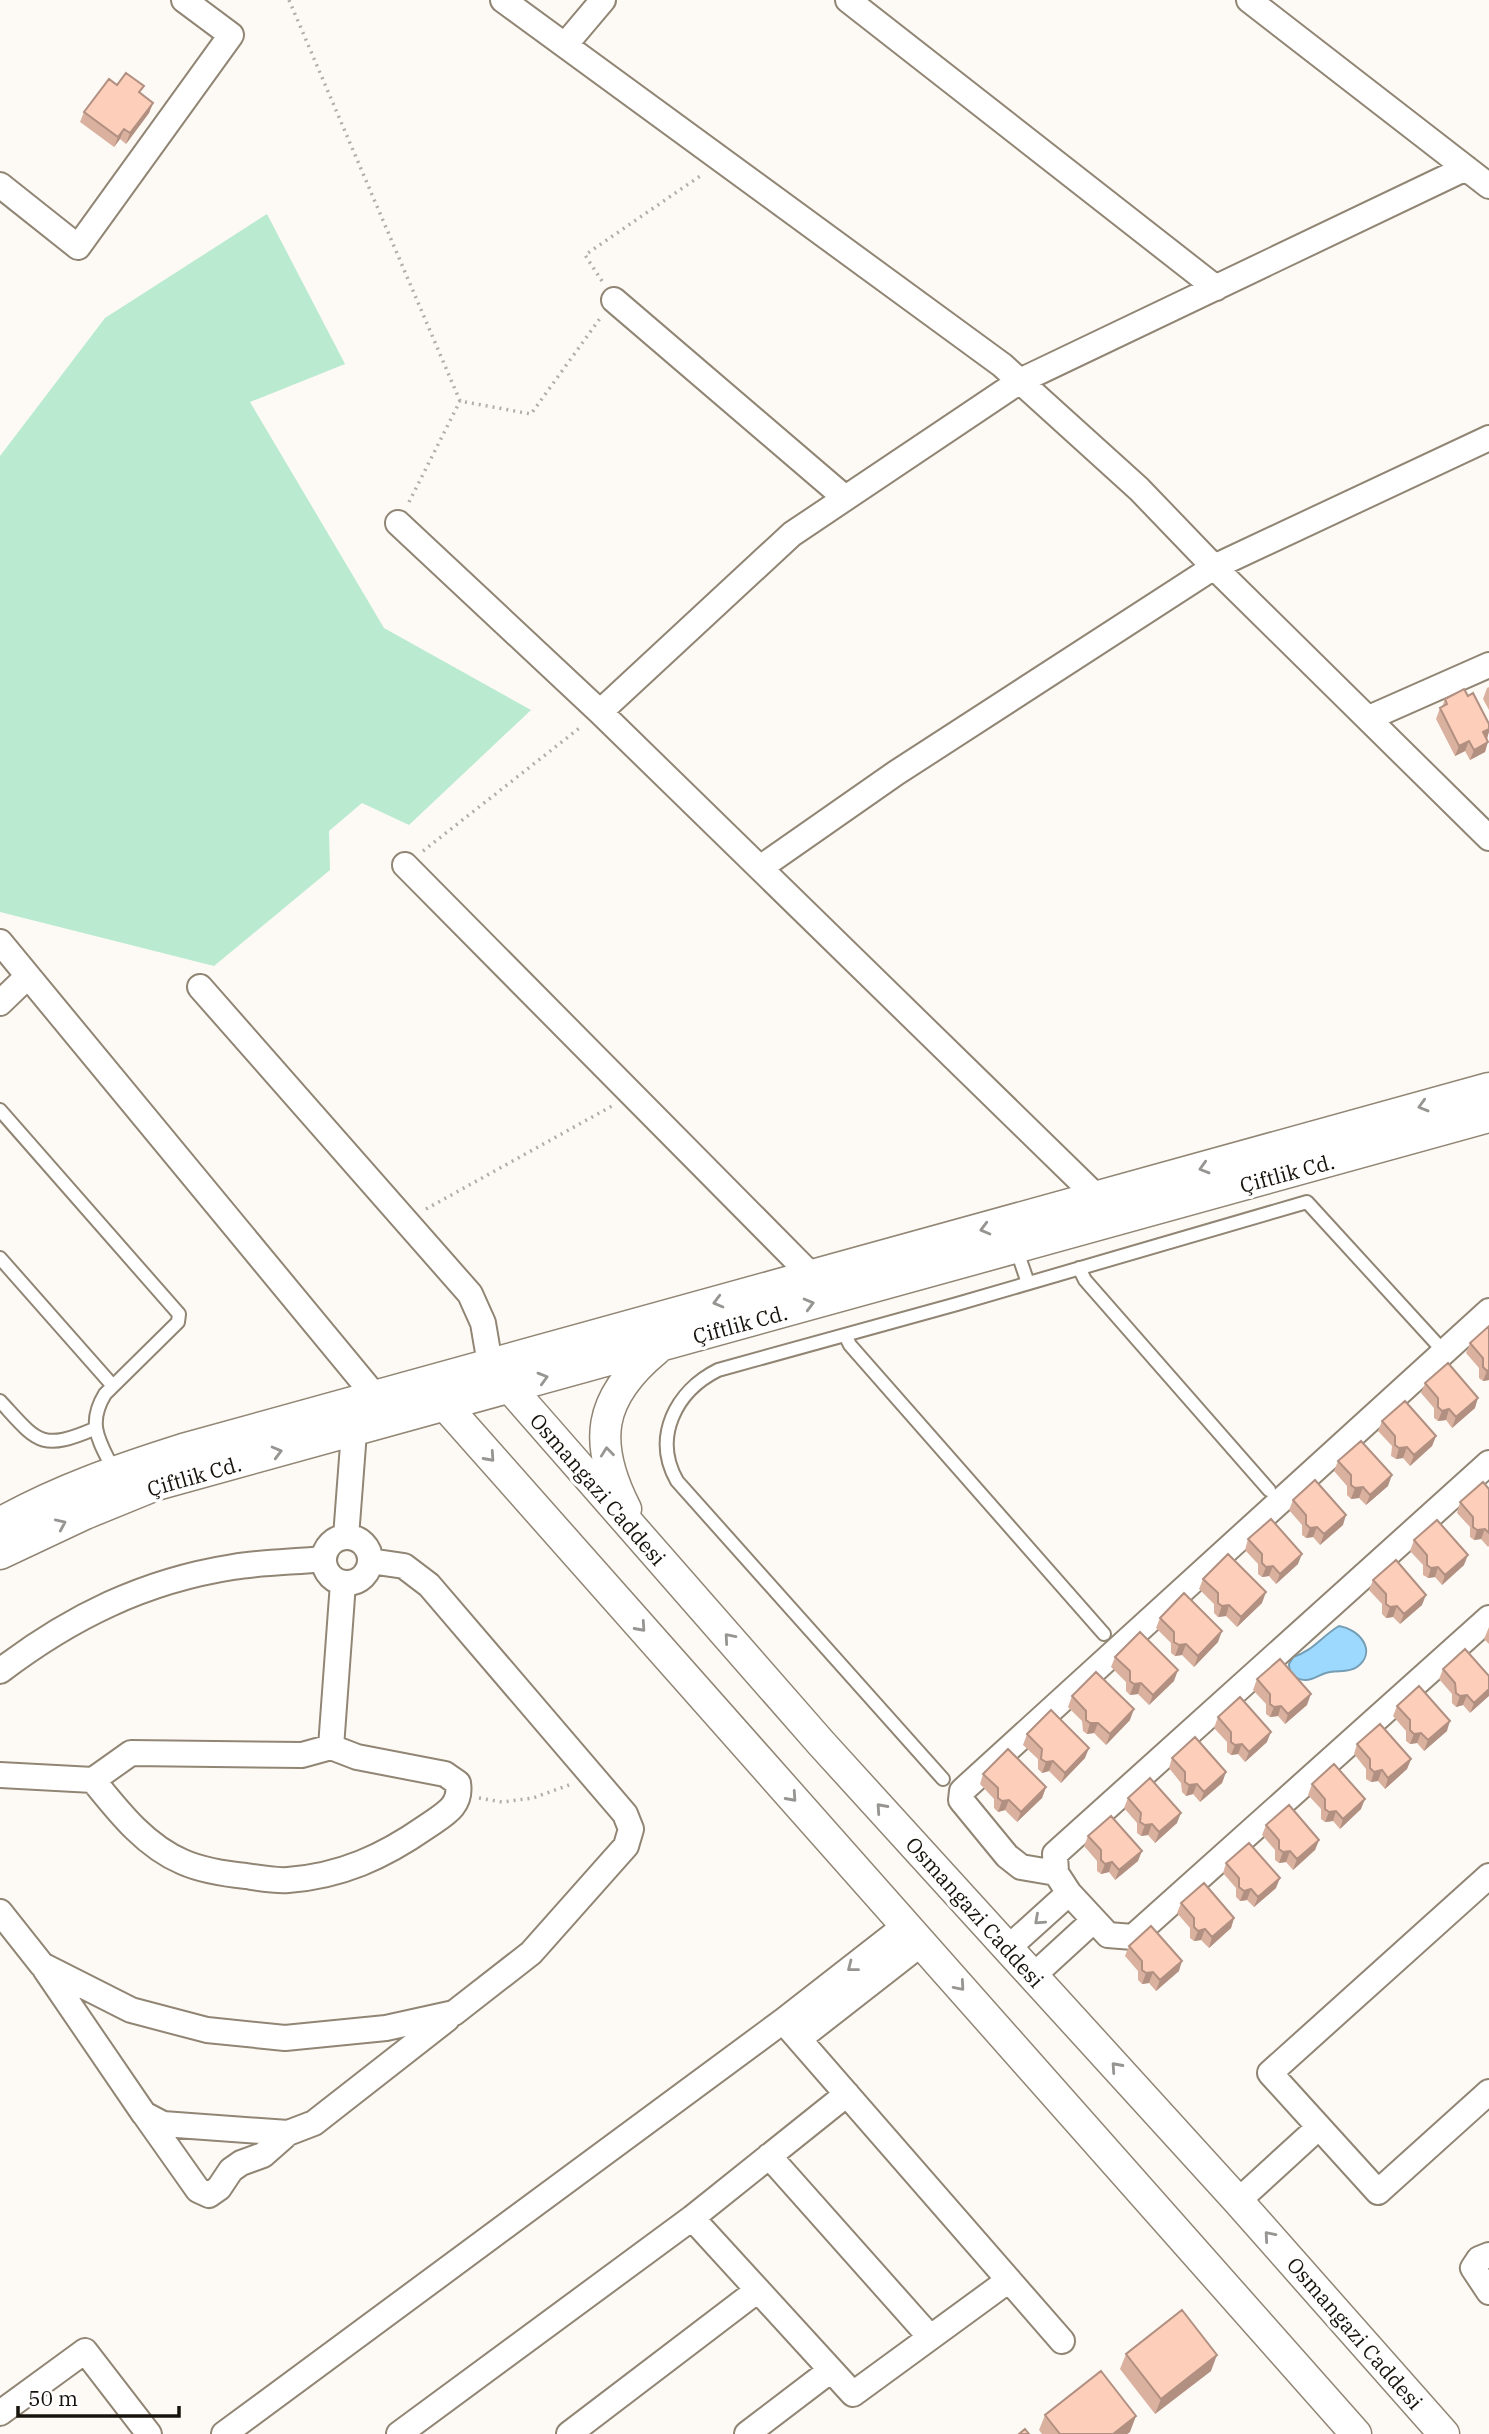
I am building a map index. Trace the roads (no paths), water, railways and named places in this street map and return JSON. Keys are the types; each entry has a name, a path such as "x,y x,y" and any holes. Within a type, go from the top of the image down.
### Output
{"street":[{"path":"0,186 78,247 231,35 184,0"},
{"path":"503,0 1002,365 1139,489 1489,838"},
{"path":"565,45 603,0"},
{"path":"848,0 1216,288"},
{"path":"1249,0 1489,186"},
{"path":"600,712 792,534 1020,381 1466,168"},
{"path":"614,300 844,497"},
{"path":"760,868 896,773 1214,566 1489,438"},
{"path":"398,523 600,712 1098,1198"},
{"path":"1369,718 1489,665"},
{"path":"405,865 811,1276"},
{"path":"0,942 375,1396"},
{"path":"0,1003 28,976"},
{"path":"200,987 470,1294 483,1323 490,1364"},
{"name":"Çiftlik Cd.","path":"0,1523 58,1494 114,1471 183,1449 1489,1088"},
{"name":"Çiftlik Cd.","path":"0,1554 85,1514 156,1485 1489,1117"},
{"path":"1062,1883 1021,1867 1007,1856 961,1800 962,1791 1489,1311"},
{"path":"641,1537 616,1490 607,1461 604,1427 612,1401 626,1378 660,1346"},
{"name":"Osmangazi Caddesi","path":"490,1364 821,1743 1237,2200 1444,2434"},
{"path":"424,1382 1356,2434"},
{"path":"346,1536 354,1432"},
{"path":"1489,1463 1055,1854 1062,1883 1108,1935 1133,1937 1489,1618"},
{"path":"346,1536 361,1541 370,1561 364,1576 351,1583 343,1583 330,1576 324,1559 332,1542 346,1536"},
{"path":"0,1671 35,1644 98,1607 157,1584 234,1566 324,1559"},
{"path":"0,1912 42,1965 198,2190 209,2195 219,2188 231,2170 241,2162 263,2155 288,2133 314,2123 531,1953 626,1846 631,1829 625,1814 429,1585 404,1566 370,1561"},
{"path":"331,1746 343,1583"},
{"path":"0,1776 93,1780 131,1753 302,1755 331,1746 357,1757 445,1774 458,1783 460,1794 451,1809 392,1850 340,1872 286,1880 229,1874 183,1862 151,1842 122,1818 93,1780"},
{"path":"1489,1876 1270,2073 1378,2192 1489,2092"},
{"path":"1008,1948 1062,1883"},
{"path":"1033,1976 1093,1921"},
{"path":"225,2434 791,2030 914,1934"},
{"path":"42,1965 131,2010 207,2030 285,2038 386,2028 454,2013"},
{"path":"791,2030 1062,2341"},
{"path":"399,2434 692,2218 847,2094"},
{"path":"144,2114 163,2124 288,2133"},
{"path":"1237,2200 1319,2127"},
{"path":"769,2156 930,2337"},
{"path":"692,2218 853,2394 1009,2280"},
{"path":"1489,2255 1479,2259 1473,2268 1489,2292"},
{"path":"569,2434 758,2290"},
{"path":"0,2413 85,2351 149,2434"},
{"path":"747,2434 831,2370"}],"lane":[{"path":"0,1110 179,1314 178,1322 101,1400 94,1429 114,1471"},
{"path":"943,1779 677,1481 666,1452 667,1439 673,1414 686,1392 718,1370 1307,1202 1436,1343"},
{"path":"1016,1247 1028,1283"},
{"path":"0,1258 113,1386"},
{"path":"1079,1268 1085,1280 1269,1490"},
{"path":"845,1335 850,1345 1104,1634"},
{"path":"0,1401 26,1430 43,1440 65,1441 94,1429"}],"water":[{"path":"1339,1626 1353,1631 1366,1648 1363,1661 1357,1667 1347,1671 1333,1671 1308,1680 1290,1674 1289,1664 1293,1657 1306,1651"}]}
